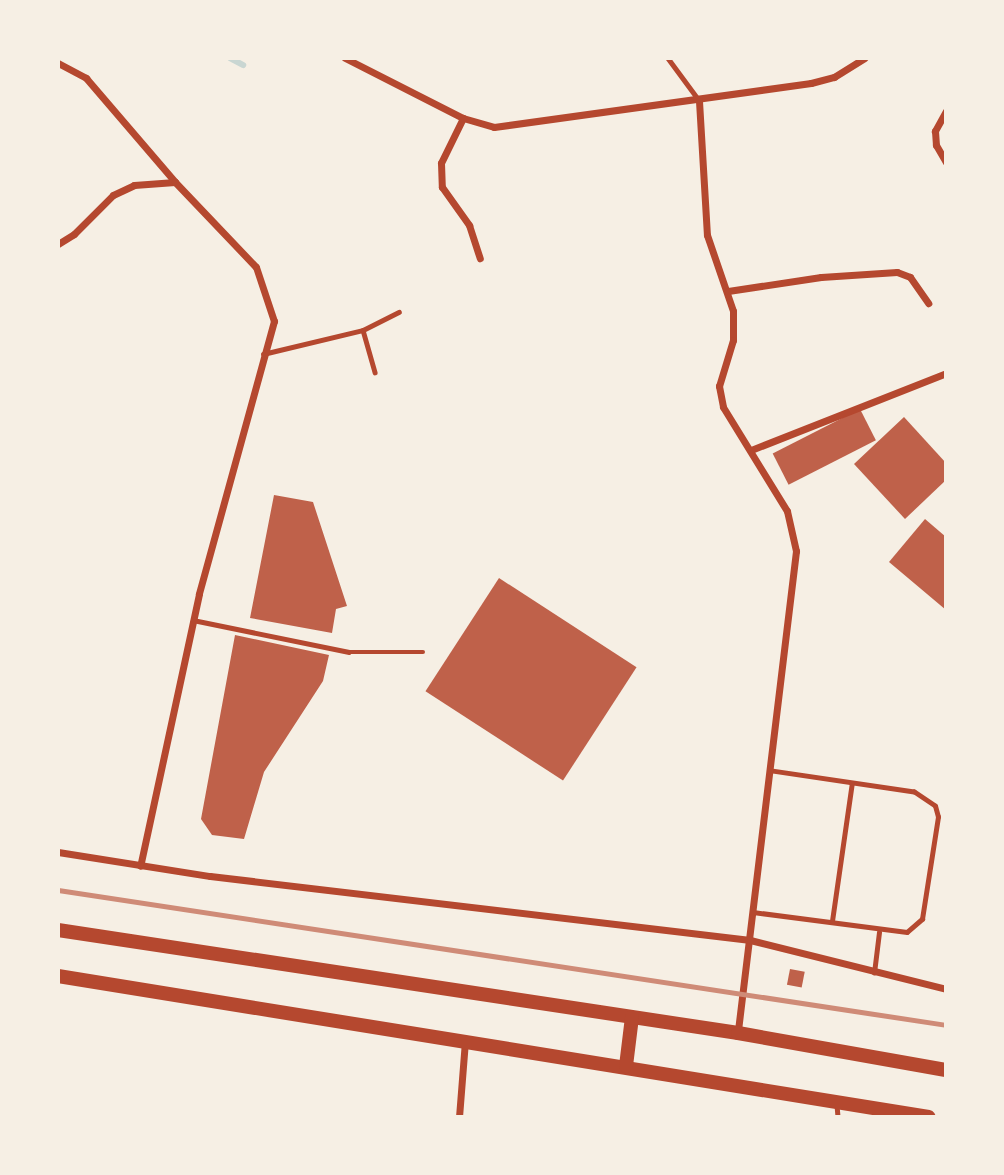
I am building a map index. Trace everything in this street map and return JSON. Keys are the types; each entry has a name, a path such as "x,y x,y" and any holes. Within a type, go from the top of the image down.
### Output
{"highway":[{"path":"58,930 738,1033 946,1070"},
{"path":"58,976 466,1039 929,1117"},
{"path":"626,1066 632,1017"}],"street":[{"path":"345,58 463,118 508,126 811,83 834,77 864,58"},
{"path":"58,63 86,78 175,182 256,267 274,321 262,354 193,620 141,866"},
{"path":"699,101 708,235 728,291 733,340 719,386 730,422 751,450 787,511 796,551 772,771 738,1033"},
{"path":"946,111 935,131 936,145 946,162"},
{"path":"463,118 441,163 442,187 469,225 480,258"},
{"path":"58,244 74,234 113,195 134,185 175,182"},
{"path":"728,291 821,277 897,272 910,277 928,303"},
{"path":"751,450 946,373"},
{"path":"58,852 141,866 750,940 874,974 946,989"},
{"path":"459,1117 466,1039"}],"lane":[{"path":"668,58 699,101"},
{"path":"262,354 363,330 400,312"},
{"path":"363,330 375,372"},
{"path":"193,620 349,652 423,652"},
{"path":"753,912 832,922 879,932 907,932 922,919 938,817 935,806 914,792 772,771"},
{"path":"832,922 852,783"},
{"path":"874,974 879,932"},
{"path":"836,1101 838,1117"}],"building":[{"path":"860,409 876,440 789,485 773,453"},
{"path":"904,417 946,463 946,480 905,519 854,464"},
{"path":"274,495 313,502 347,606 336,609 332,633 250,618"},
{"path":"925,519 946,537 946,610 889,562"},
{"path":"499,578 637,667 563,781 425,691"},
{"path":"235,635 329,655 323,681 264,772 244,839 212,835 201,819"},
{"path":"790,969 805,972 802,988 787,985"}],"waterway":[{"path":"230,58 243,65"}],"railway":[{"path":"58,890 946,1025"}]}
